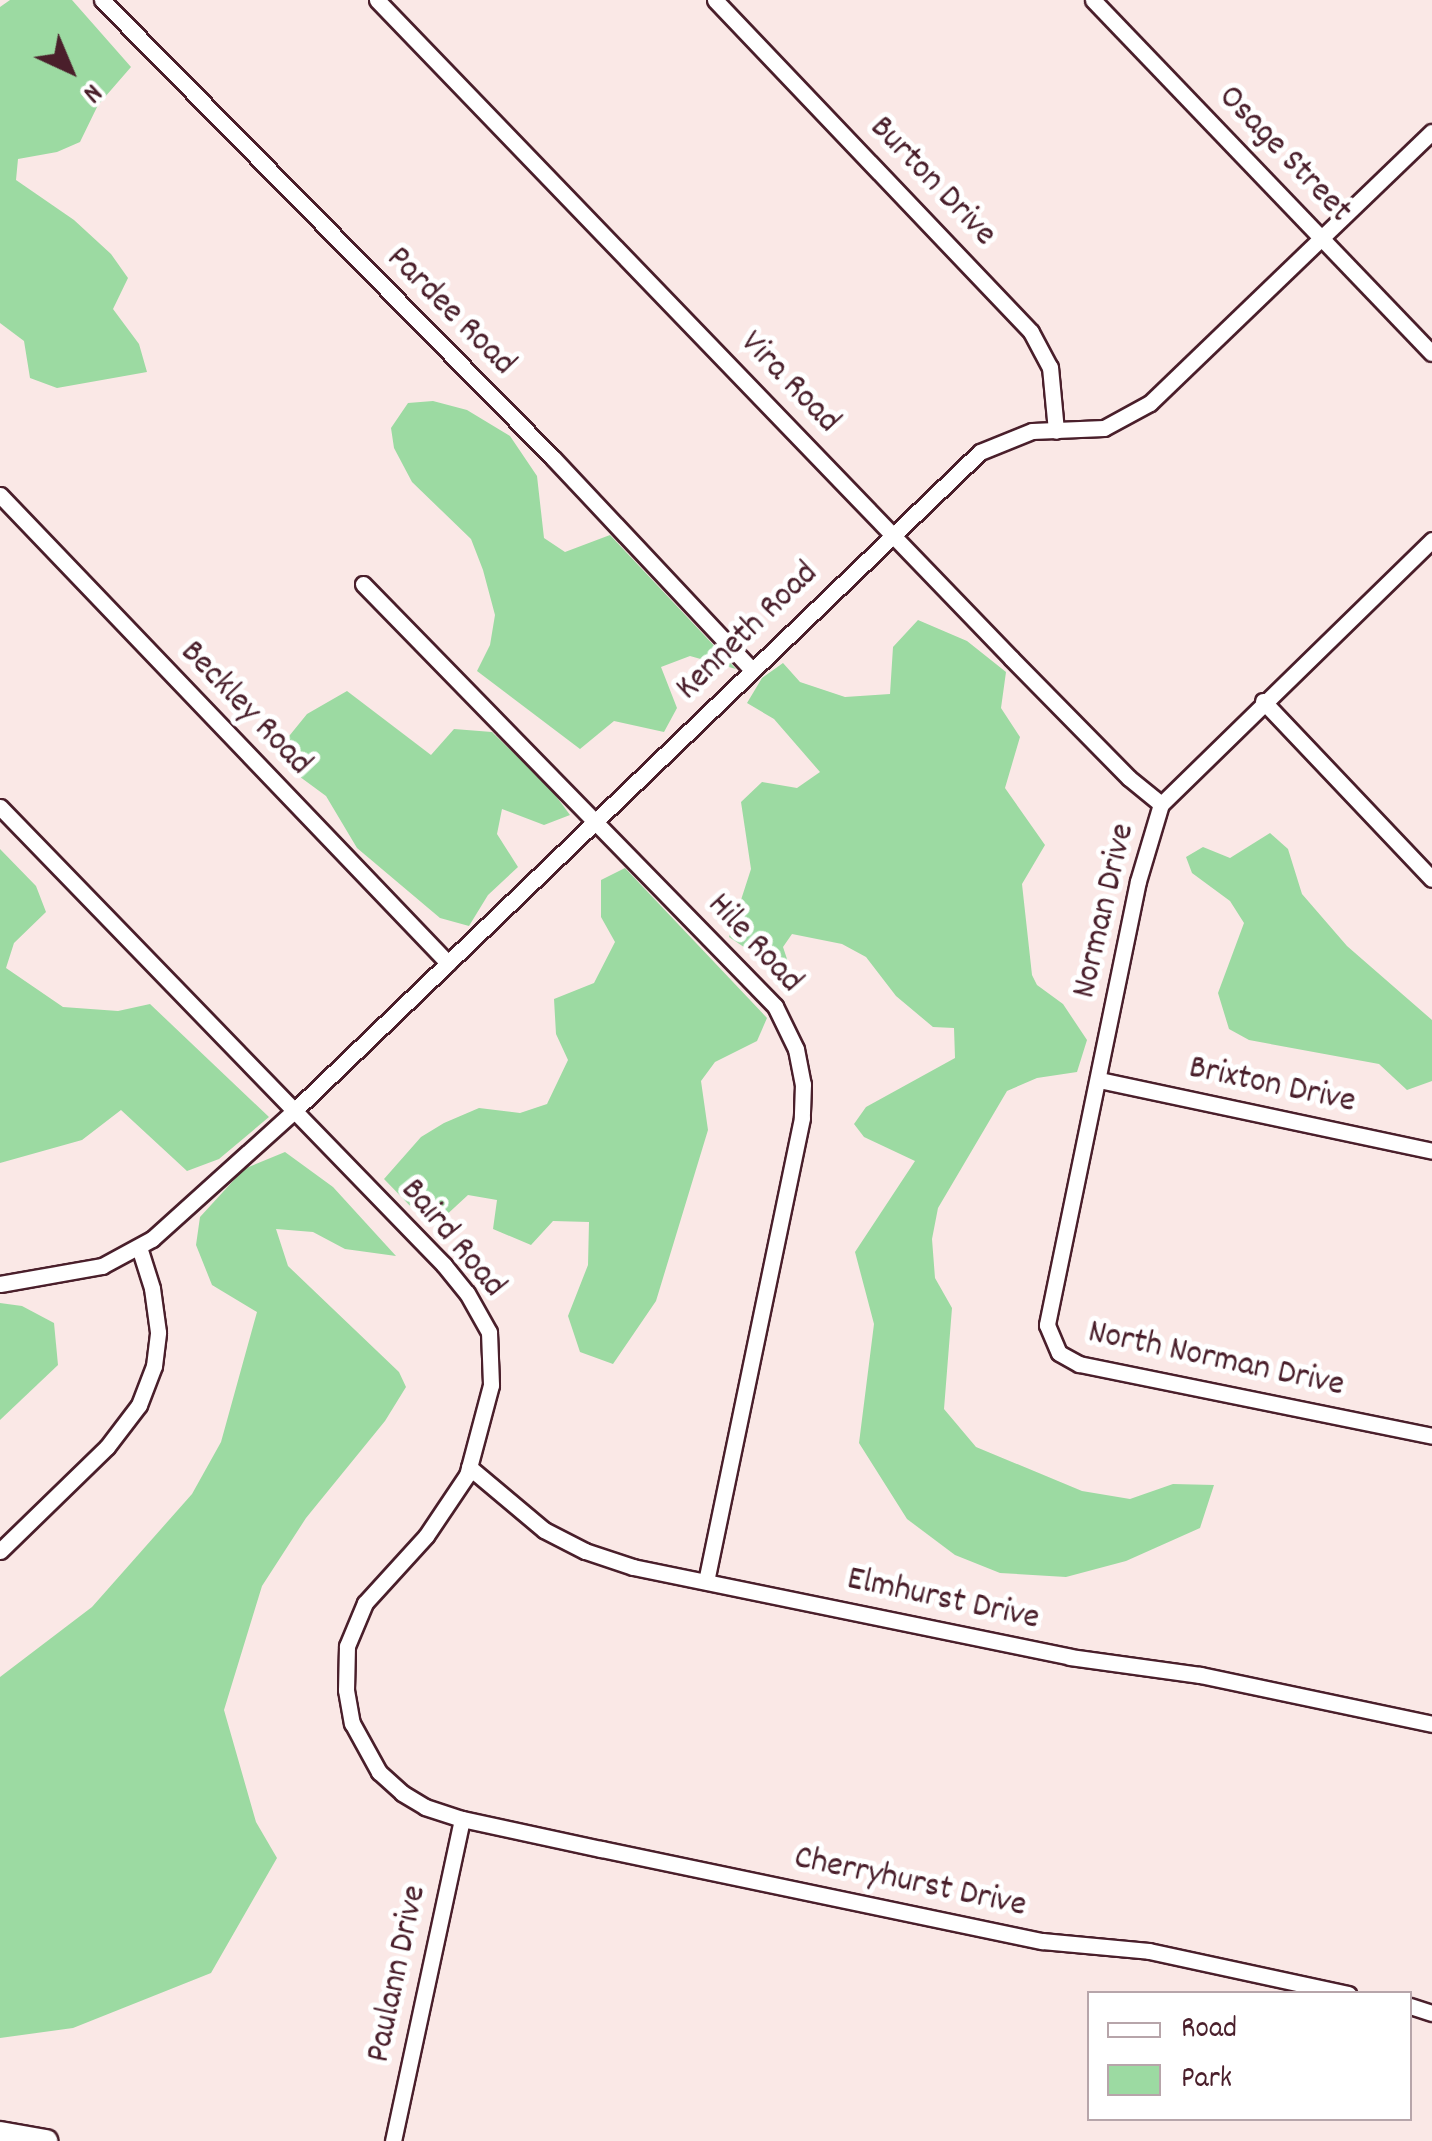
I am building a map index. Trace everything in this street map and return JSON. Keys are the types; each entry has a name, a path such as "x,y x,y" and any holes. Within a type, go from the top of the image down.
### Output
{"main road":[{"path":"0,2133 46,2141"}],"street":[{"name":"Pardee Road","path":"102,0 553,458 752,670"},
{"name":"Vira Road","path":"378,0 1129,778 1161,804"},
{"name":"Burton Drive","path":"715,0 1031,332 1050,367 1056,431"},
{"name":"Osage Street","path":"1092,0 1432,353"},
{"name":"Kenneth Road","path":"0,1284 78,1272 139,1246 179,1217 980,452 1015,434 1104,428 1150,403 1432,132"},
{"name":"Beckley Road","path":"0,495 448,963"},
{"name":"Norman Drive","path":"1067,1226 1138,881 1161,804 1432,540"},
{"name":"Hile Road","path":"363,584 775,1006 791,1035 801,1070 802,1118 706,1581"},
{"path":"1263,701 1432,880"},
{"name":"Baird Road","path":"0,807 444,1265 480,1312 489,1332 491,1385 470,1467 426,1536 366,1603 352,1628 345,1662 352,1723 379,1772 425,1807 462,1819"},
{"name":"Brixton Drive","path":"1099,1080 1432,1150"},
{"name":"North Norman Drive","path":"1067,1226 1047,1325 1050,1340 1069,1360 1432,1436"},
{"path":"0,1551 107,1447 143,1396 154,1366 158,1332 152,1288 139,1246"},
{"name":"Elmhurst Drive","path":"470,1467 524,1517 584,1551 633,1568 1070,1657 1200,1675 1432,1724"},
{"name":"Cherryhurst Drive","path":"462,1819 1042,1941 1149,1951 1334,1991"},
{"name":"Paulann Drive","path":"393,2141 462,1819"}],"green space":[{"path":"10,0 72,0 131,67 98,105 80,142 57,152 18,159 16,180 74,220 111,254 128,278 113,309 139,344 147,372 57,388 30,378 24,341 0,323 0,7"},
{"path":"433,401 467,410 510,436 537,476 544,538 565,552 610,535 736,669 690,656 661,667 677,708 664,732 614,721 580,749 477,671 490,645 495,615 483,570 471,539 412,482 394,448 391,428 408,403"},
{"path":"918,620 967,641 1006,672 1001,708 1020,737 1005,788 1045,845 1022,884 1032,975 1037,985 1063,1004 1087,1040 1077,1072 1037,1078 1007,1091 938,1208 932,1239 935,1278 952,1308 944,1409 976,1447 1082,1491 1130,1499 1173,1484 1214,1485 1200,1528 1126,1561 1066,1577 1000,1573 955,1555 907,1519 859,1443 874,1324 855,1252 915,1161 864,1137 854,1124 866,1107 955,1058 954,1028 933,1027 896,996 866,957 842,944 792,934 783,947 790,968 775,968 729,937 751,869 741,802 762,782 797,788 820,772 774,719 747,703 762,678 783,663 800,682 845,697 890,694 893,647"},
{"path":"347,691 431,755 454,729 492,732 550,788 570,815 544,825 502,809 497,834 518,867 488,895 469,926 440,918 357,848 326,796 292,771 277,751 307,714"},
{"path":"1270,833 1288,849 1302,894 1347,946 1432,1020 1432,1081 1407,1090 1379,1064 1249,1040 1229,1029 1218,993 1244,923 1230,901 1192,873 1186,857 1203,847 1230,858"},
{"path":"0,849 36,886 46,912 14,943 6,968 63,1007 118,1011 150,1004 269,1117 219,1159 187,1171 121,1110 82,1140 0,1163"},
{"path":"625,868 767,1018 757,1041 715,1062 701,1081 708,1130 656,1301 613,1364 580,1352 568,1316 588,1265 589,1222 553,1221 531,1245 493,1229 497,1200 468,1195 442,1219 415,1211 384,1179 421,1137 444,1123 479,1108 520,1113 547,1104 568,1060 556,1034 554,999 594,983 615,942 601,917 601,880"},
{"path":"285,1152 333,1187 396,1256 345,1249 313,1232 276,1229 288,1266 399,1372 406,1387 385,1421 306,1518 262,1586 224,1710 256,1822 277,1858 211,1973 73,2028 0,2038 0,1677 92,1607 192,1494 221,1442 257,1312 212,1285 196,1245 200,1217 244,1169"},
{"path":"0,1303 22,1306 54,1323 58,1365 0,1420"}]}
